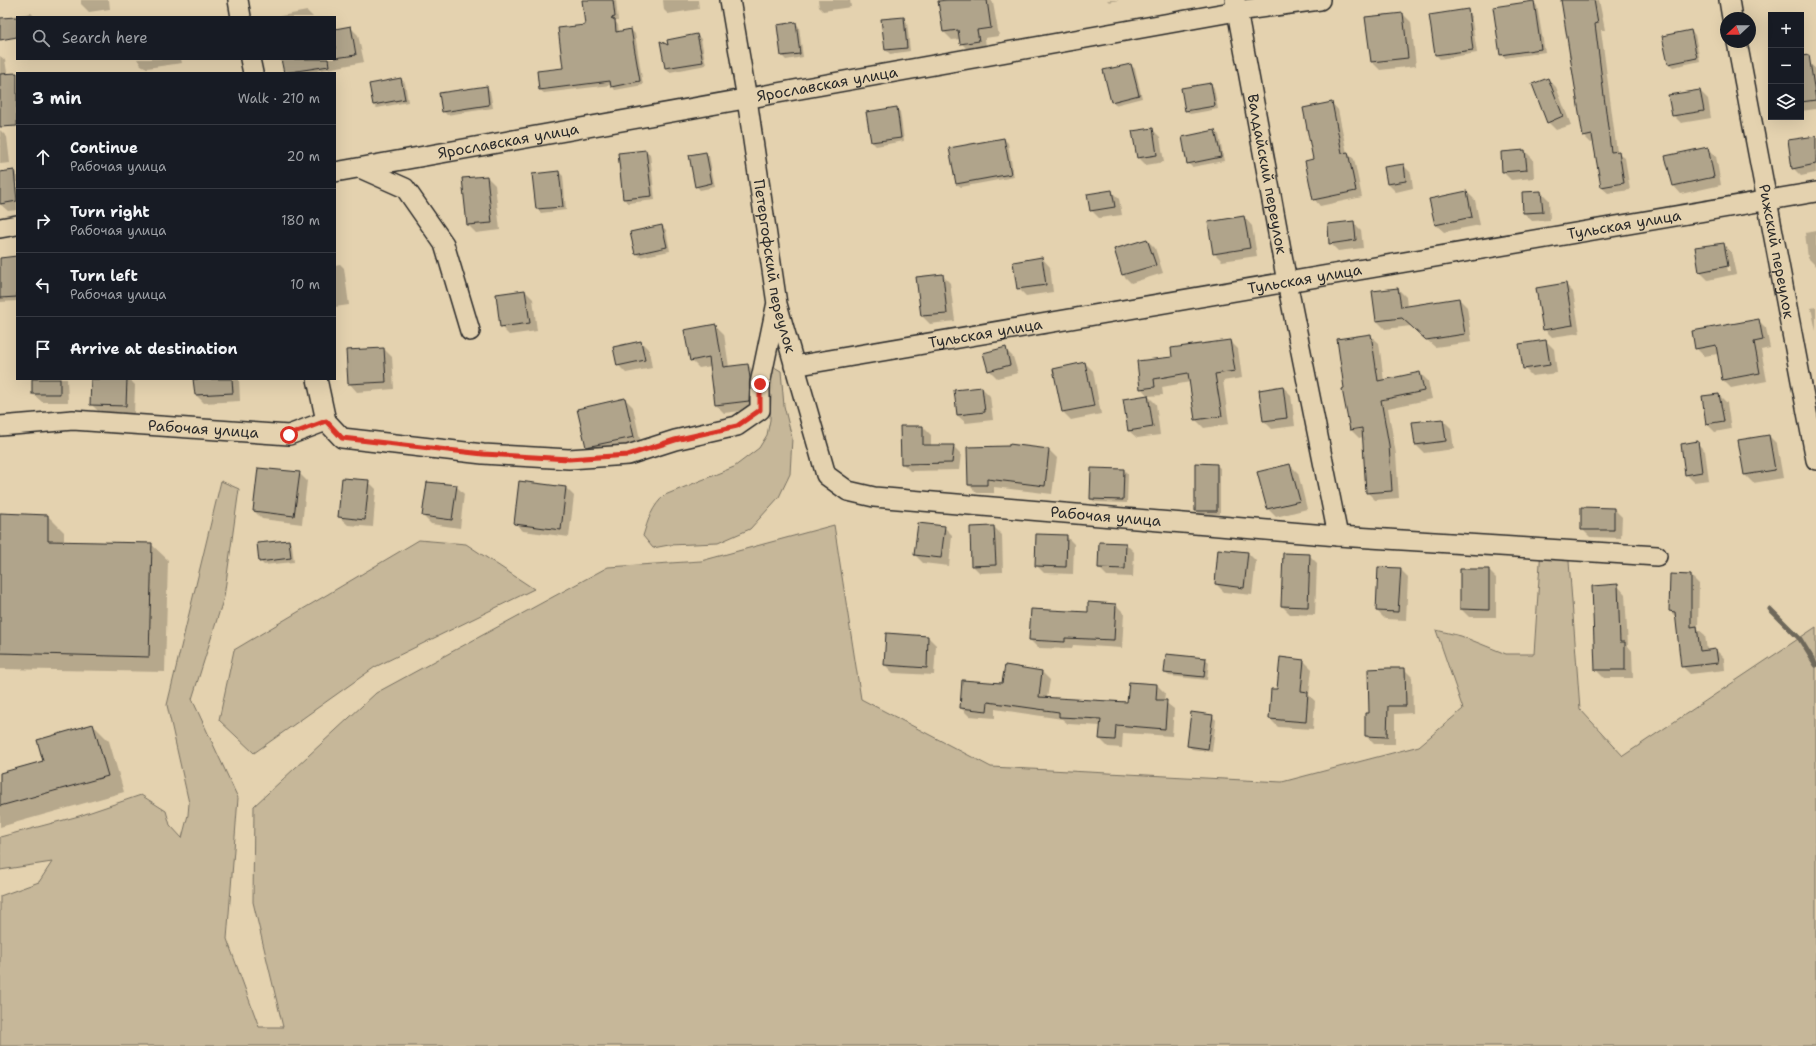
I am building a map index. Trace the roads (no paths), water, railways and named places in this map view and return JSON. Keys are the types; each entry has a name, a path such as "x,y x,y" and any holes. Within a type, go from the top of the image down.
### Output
{"street":[{"path":"238,0 241,16"},
{"name":"Петергофский переулок","path":"730,0 747,99 776,304 826,475 848,492 874,497"},
{"name":"Ярославская улица","path":"336,172 747,99 1236,5 1320,0"},
{"path":"1729,0 1731,12"},
{"name":"Валдайский переулок","path":"1236,5 1287,282 1338,536"},
{"name":"Рижский переулок","path":"1738,48 1816,460"},
{"path":"250,60 253,72"},
{"path":"360,168 405,188 444,244 470,331"},
{"name":"Тульская улица","path":"794,366 1816,192"},
{"path":"0,228 16,225"},
{"path":"317,380 326,421 342,438 483,454 569,459 628,455 675,440 737,426 760,410 760,384 776,304"},
{"name":"Рабочая улица","path":"0,426 73,420 289,435 326,421"},
{"name":"Рабочая улица","path":"874,497 1338,536 1657,556"}],"waterway":[{"path":"1770,609 1800,639 1816,665"}]}
